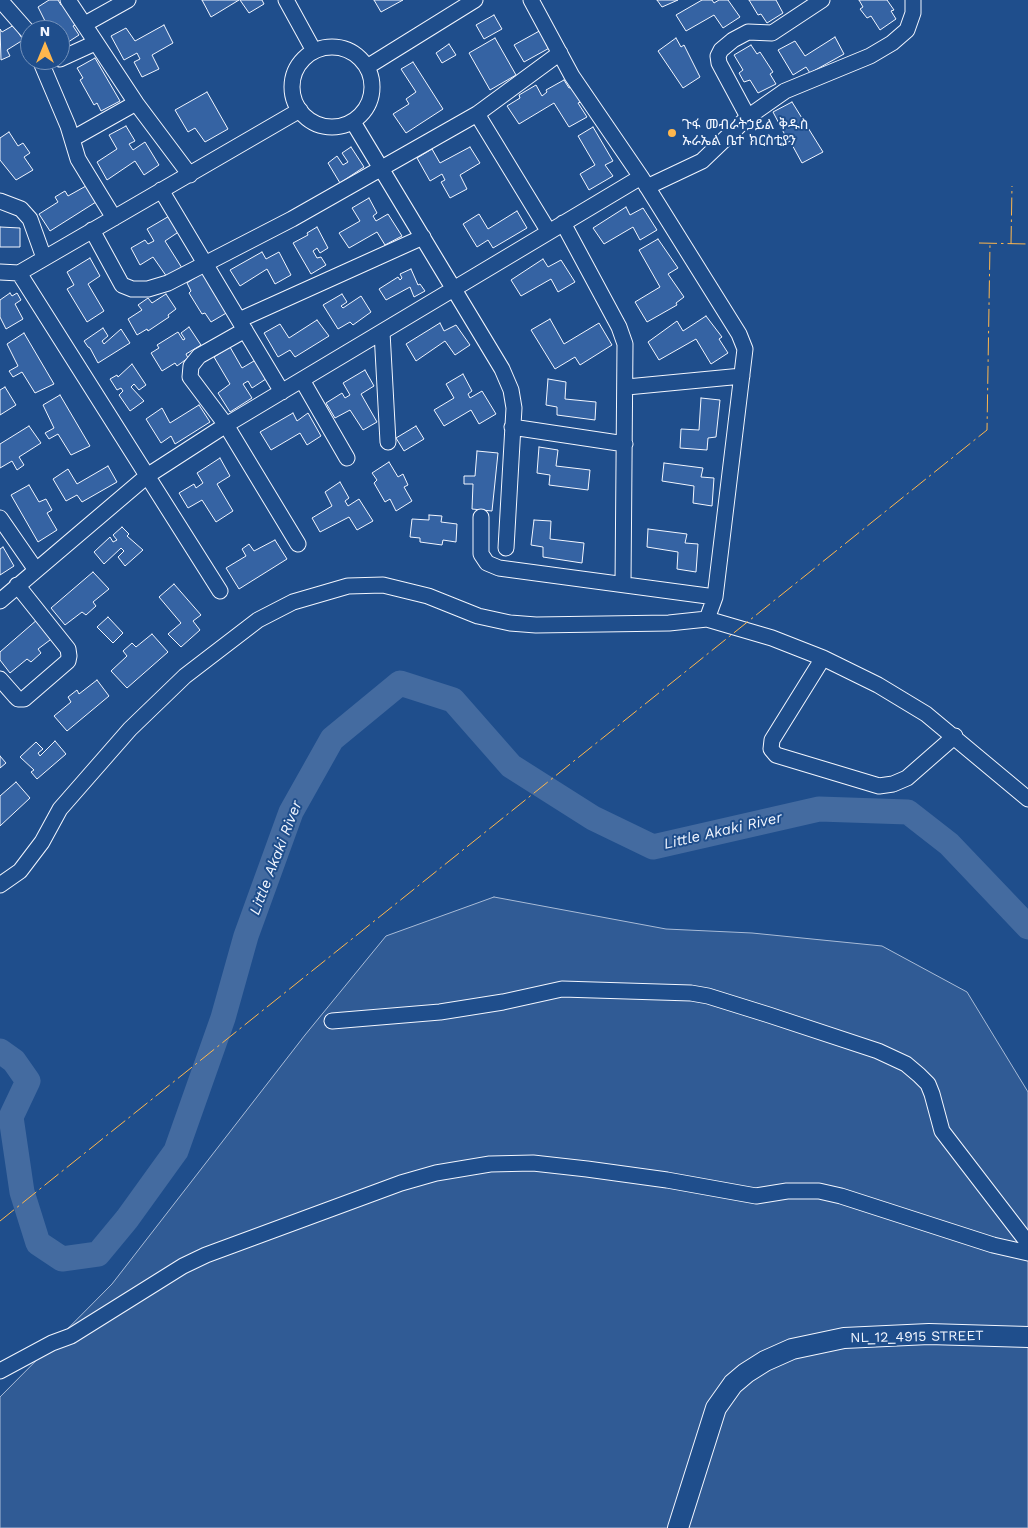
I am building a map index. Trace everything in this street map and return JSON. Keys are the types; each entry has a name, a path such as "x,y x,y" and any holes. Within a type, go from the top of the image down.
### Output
{"main road":[{"name":"NL_12_4915 STREET","path":"678,1528 716,1408 734,1384 746,1373 766,1361 792,1349 844,1338 929,1334 1028,1336"},
{"name":"NL_12_4915 STREET","path":"685,1528 722,1413 740,1389 753,1377 773,1366 794,1356 846,1345 932,1342 1028,1345"}],"street":[{"path":"0,0 20,23"},
{"path":"68,0 136,103 190,175"},
{"path":"85,24 128,0"},
{"path":"286,0 314,52"},
{"path":"367,66 475,0"},
{"path":"530,0 572,76 644,182 739,334 745,349 715,597 707,619"},
{"path":"748,117 719,63 718,56 721,50 732,40 748,32 772,32 822,0"},
{"path":"0,601 147,476 226,425 563,223 644,182 702,161 748,117 785,91 861,60 892,44 907,30 914,13 913,0"},
{"path":"70,54 95,42"},
{"path":"329,47 344,49 357,55 367,66 372,81 372,97 365,111 353,122 339,126 324,126 310,121 300,110 294,98 292,84 296,71 303,60 314,52 329,47"},
{"path":"92,230 122,284 132,289 148,289 168,283 292,219 477,114 560,53"},
{"path":"43,70 72,139 78,159 114,218"},
{"path":"72,139 136,103"},
{"path":"0,272 19,273 300,110"},
{"path":"477,114 549,232"},
{"path":"353,122 382,167 502,369 511,390 514,408 506,548"},
{"path":"161,190 282,392"},
{"path":"0,201 21,209 30,219 44,258"},
{"path":"563,223 619,327 625,344 627,387 623,584"},
{"path":"298,544 226,425 190,376 192,366 199,356 242,325 424,238"},
{"path":"19,273 220,591"},
{"path":"382,332 388,442"},
{"path":"627,387 742,376"},
{"path":"302,380 347,458"},
{"path":"512,427 625,444"},
{"path":"481,517 481,554 486,563 499,568 715,597"},
{"path":"0,518 36,570"},
{"path":"0,679 15,696 24,699 68,661 69,656 68,649 17,585"},
{"path":"0,885 20,871 42,842 60,809 130,729 185,676 258,620 293,602 348,586 383,585 428,596 478,616 510,623 536,625 669,623 707,619 789,643 878,685 926,714 955,736 1028,799"},
{"path":"823,658 772,740 771,749 776,754 879,786 907,778 955,736"},
{"path":"332,1021 440,1012 503,1002 562,989 691,993 708,996 760,1012 878,1051 906,1064 919,1075 928,1084 942,1131 1028,1243"},
{"path":"0,1371 52,1343 71,1336 183,1266 206,1255 401,1182 436,1173 490,1164 533,1163 587,1169 667,1180 756,1196 788,1191 820,1191 1028,1253"}],"shaded area":[{"path":"494,897 666,929 752,933 882,946 967,992 1028,1092 1028,1528 0,1528 0,1397 112,1284 305,1035 386,936"}],"building":[{"path":"49,0 58,0 61,5 64,3 77,24 73,26 79,35 70,41 70,20 44,20 38,7"},
{"path":"202,0 239,0 211,17"},
{"path":"240,0 262,0 264,4 249,13"},
{"path":"374,0 403,0 381,12"},
{"path":"657,0 678,0 662,7"},
{"path":"702,0 712,0 714,3 719,0 728,0 740,17 723,28 714,15 686,31 676,15"},
{"path":"749,0 776,0 783,13 767,23 761,14 758,15"},
{"path":"859,0 887,0 894,10 891,11 896,19 880,30 871,16 867,18 860,9 863,7"},
{"path":"494,15 502,29 484,39 476,25"},
{"path":"14,25 20,35 20,42 7,50 10,56 1,60 0,29 2,32"},
{"path":"164,25 173,43 152,55 159,69 142,77 134,62 140,59 137,53 124,60 111,36 126,28 135,41"},
{"path":"543,29 553,46 524,62 514,45"},
{"path":"835,37 844,54 810,73 806,67 793,75 778,50 795,41 805,56"},
{"path":"495,38 516,75 490,90 469,53"},
{"path":"676,38 681,47 684,45 700,77 683,88 658,51"},
{"path":"449,44 456,55 442,63 436,53"},
{"path":"751,45 757,54 760,52 773,72 770,74 776,84 758,93 750,80 744,82 739,73 743,70 734,55"},
{"path":"95,58 120,101 101,111 97,103 94,105 80,80 83,78 77,68"},
{"path":"413,62 443,109 406,133 393,114 409,104 406,99 416,92 401,69"},
{"path":"564,80 569,88 572,87 581,102 578,103 587,117 569,127 554,103 519,124 507,106 520,98 519,95 536,85 542,96 547,92 546,90"},
{"path":"207,92 228,129 205,142 195,128 188,132 175,110"},
{"path":"792,102 823,152 802,163 790,141 782,146 778,139 785,135 773,112"},
{"path":"126,126 135,141 129,144 133,150 145,142 159,165 144,175 135,161 107,180 97,162 117,149 109,135"},
{"path":"593,127 613,161 605,165 613,176 589,190 580,174 595,165 578,136"},
{"path":"9,132 18,146 23,143 30,153 24,157 33,170 16,180 0,160 0,138"},
{"path":"351,147 364,167 340,183 328,163 337,156 343,165 348,162 342,153"},
{"path":"470,147 480,163 460,175 467,189 450,198 441,182 445,180 442,174 430,181 417,158 432,149 440,163"},
{"path":"86,186 96,202 50,231 39,214 58,202 55,197 65,191 68,196"},
{"path":"369,198 377,213 373,216 376,221 388,214 402,236 385,245 377,232 349,248 339,233 360,221 352,208"},
{"path":"626,207 630,215 643,208 657,230 640,240 633,227 604,244 593,228"},
{"path":"517,211 527,228 493,248 488,240 477,247 463,224 479,214 488,229"},
{"path":"171,215 180,231 165,241 182,268 167,277 153,257 140,265 131,248 145,240 148,244 154,241 147,229"},
{"path":"0,227 20,228 20,247 0,247"},
{"path":"317,227 328,248 320,253 317,248 313,251 317,258 321,257 326,265 311,274 293,243 308,235 307,233"},
{"path":"658,239 678,268 668,274 684,297 676,303 677,305 647,322 635,302 660,287 639,250"},
{"path":"262,252 266,259 279,252 291,275 275,284 267,269 240,286 230,270"},
{"path":"90,258 100,276 88,284 104,311 87,322 67,289 74,285 67,272"},
{"path":"543,259 548,267 561,260 575,282 558,292 551,279 521,296 511,280"},
{"path":"411,269 418,285 420,284 425,291 414,297 410,287 386,300 379,289 398,277 400,280 402,278 400,274"},
{"path":"204,272 228,312 211,322 205,313 202,314 189,293 191,291 187,283"},
{"path":"10,293 12,296 17,293 21,300 15,304 23,319 6,329 0,317 0,300"},
{"path":"166,294 176,309 168,315 169,317 148,331 147,329 137,335 128,319 142,310 138,305 148,298 152,303"},
{"path":"342,294 347,302 341,306 343,308 361,296 371,312 353,325 350,322 338,329 323,305"},
{"path":"706,316 722,337 719,339 728,353 711,364 696,339 659,360 648,342 677,321 683,331"},
{"path":"550,319 564,344 599,323 612,345 580,365 575,357 555,369 531,330"},
{"path":"317,320 329,336 295,357 290,350 278,357 264,333 280,324 289,338"},
{"path":"440,323 444,331 456,325 470,345 455,355 445,341 416,361 406,344"},
{"path":"189,327 201,345 186,354 188,358 177,366 175,363 162,371 151,353 159,348 157,345 178,332 183,340 185,339 181,333"},
{"path":"103,328 108,336 102,341 104,344 121,329 130,343 98,363 84,341"},
{"path":"24,333 54,384 35,393 22,372 13,377 9,371 18,366 7,344"},
{"path":"230,347 242,368 259,358 269,377 252,388 248,381 243,384 252,398 230,412 218,393 230,384 214,357"},
{"path":"132,364 146,385 139,390 134,384 131,387 144,401 130,411 119,395 123,391 121,388 117,390 110,379 117,375 118,377"},
{"path":"365,370 374,386 361,394 377,422 363,430 350,410 335,418 326,403 342,393 345,398 350,395 343,383"},
{"path":"463,374 472,391 468,394 470,398 482,391 496,414 479,424 471,410 444,426 434,410 454,398 446,384"},
{"path":"548,379 566,382 565,399 596,402 595,420 557,415 557,407 546,405"},
{"path":"5,387 16,405 0,415 0,390"},
{"path":"60,395 90,446 71,455 58,434 49,439 45,433 54,428 43,405"},
{"path":"701,398 720,400 716,437 708,438 707,450 680,448 681,429 699,430"},
{"path":"199,405 210,422 175,444 171,436 161,443 146,419 162,408 170,423"},
{"path":"293,413 297,421 308,413 321,436 307,445 300,433 271,450 260,432"},
{"path":"29,426 41,443 19,457 24,465 17,470 12,461 0,468 0,444"},
{"path":"416,426 424,439 404,451 396,438"},
{"path":"539,447 558,450 556,466 590,470 588,490 549,485 550,475 537,473"},
{"path":"477,451 498,453 492,511 472,509 473,484 464,484 464,476 475,476"},
{"path":"220,458 230,476 217,484 233,511 216,522 202,500 188,508 179,493 194,484 196,488 203,483 197,473"},
{"path":"389,462 398,477 403,474 408,485 404,487 412,501 396,511 390,499 385,502 374,483 377,480 372,473"},
{"path":"664,463 703,468 701,477 714,478 712,506 693,503 694,486 662,481"},
{"path":"108,466 117,482 82,502 77,495 66,501 53,479 68,469 77,484"},
{"path":"340,482 349,498 345,501 348,506 359,499 373,521 357,530 349,517 320,532 312,518 332,506 325,492"},
{"path":"29,485 39,502 46,499 52,510 47,513 57,530 38,542 11,495"},
{"path":"429,515 442,516 441,522 457,524 456,542 443,540 442,545 420,542 420,538 410,537 412,519 429,520"},
{"path":"534,520 551,521 550,539 584,543 582,563 543,557 543,547 531,545"},
{"path":"122,527 129,534 127,536 143,550 125,566 118,557 124,551 121,548 104,564 94,552 110,537 113,542 117,540 113,535"},
{"path":"648,529 687,534 685,543 698,544 696,572 677,569 678,552 647,547"},
{"path":"275,540 287,559 239,589 226,568 246,556 242,549 249,544 254,551"},
{"path":"3,547 14,566 0,575 0,549"},
{"path":"93,572 109,589 93,602 96,606 86,615 82,612 65,625 51,608"},
{"path":"174,584 201,615 193,621 200,630 181,647 168,634 181,623 159,597"},
{"path":"108,617 123,633 113,643 97,627"},
{"path":"38,619 54,637 38,649 41,653 31,662 27,659 10,673 0,660 0,652"},
{"path":"152,634 168,652 127,688 111,671 127,656 123,651 132,643 136,647"},
{"path":"97,680 109,696 67,731 54,716 71,702 68,697 77,690 79,694"},
{"path":"55,741 66,754 37,779 31,772 34,770 20,757 36,742 43,749 38,753 40,756"},
{"path":"0,756 6,763 0,768"},
{"path":"16,782 30,798 0,826 0,796"}],"waterway":[{"name":"Little Akaki River","path":"0,1051 14,1061 28,1081 11,1117 22,1192 38,1243 62,1259 98,1254 127,1219 176,1151 223,1018 246,936 291,812 332,739 400,683 453,700 511,766 593,818 653,847 819,809 908,812 949,844 1028,927"}],"power":[{"path":"1011,244 1012,186"},
{"path":"979,243 1028,244"},
{"path":"0,1221 987,430 990,244"}],"place":[{"name":"ጉፋ መብራትኃይል ቅዱስ ኡራኤል ቤተ ክርስቲያን","path":"672,133"}]}
